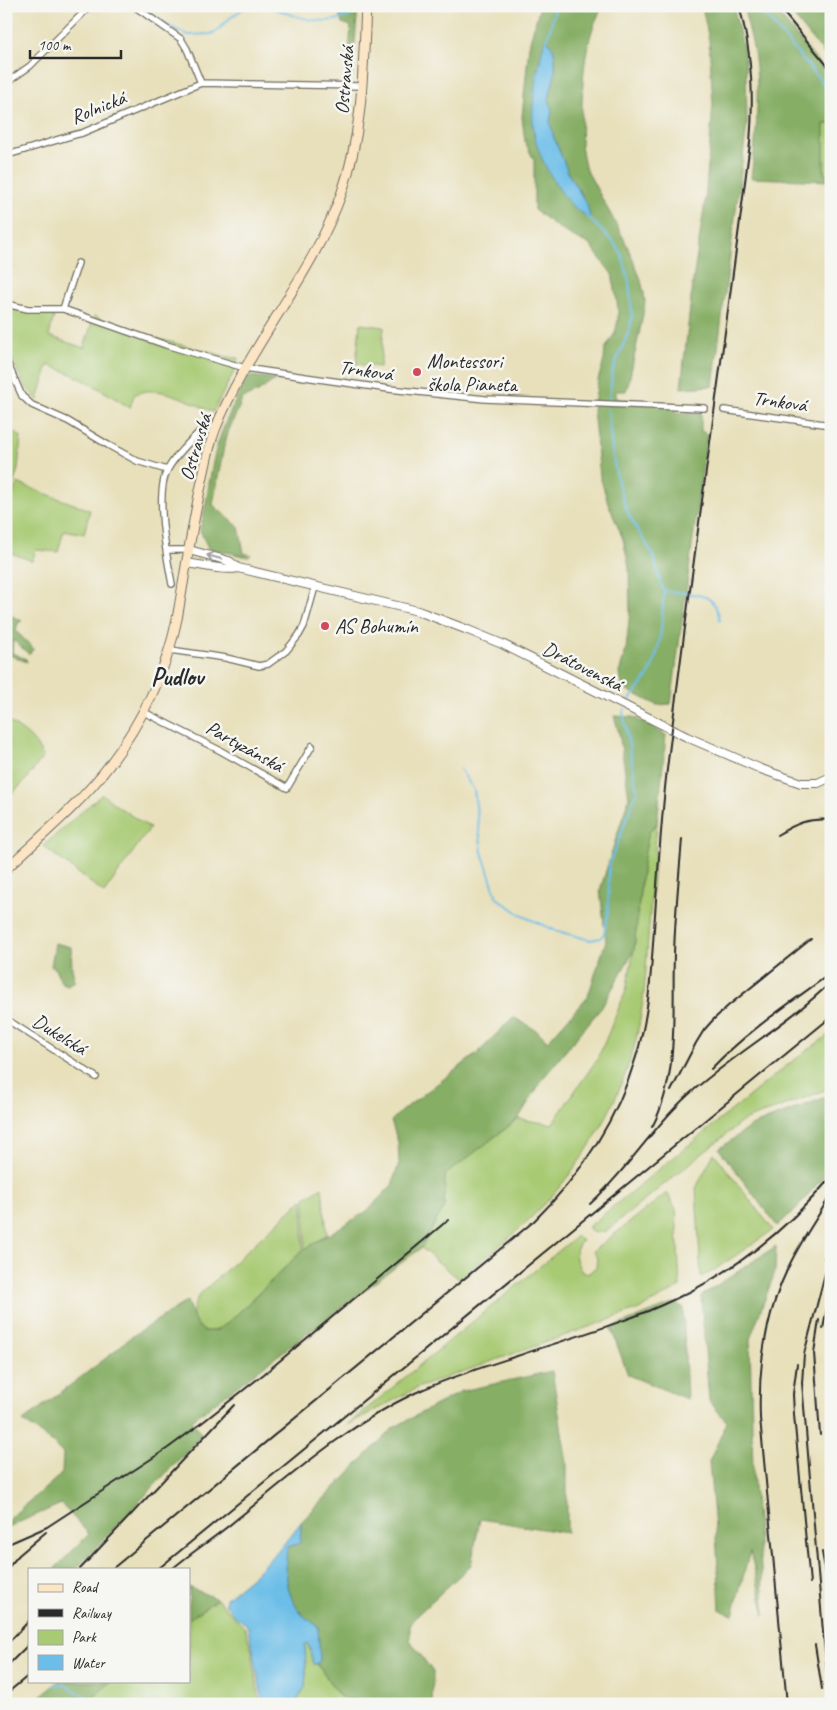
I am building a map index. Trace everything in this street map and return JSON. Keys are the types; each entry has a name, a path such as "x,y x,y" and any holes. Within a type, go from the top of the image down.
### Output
{"main road":[{"name":"Ostravská","path":"6,869 64,816 107,768 144,712 158,680 170,650 202,479 215,431 245,368 321,239 342,192 360,114 366,6"}],"street":[{"path":"6,83 30,66 90,6"},
{"path":"134,6 181,39 201,83"},
{"name":"Rolnická","path":"6,156 82,133 201,83 362,86"},
{"path":"6,304 28,309 63,310 78,263"},
{"name":"Trnková","path":"63,310 166,345 245,368 388,389 485,399 704,408"},
{"path":"6,360 22,396 32,405 68,421 108,446 137,461 167,470"},
{"name":"Trnková","path":"724,410 831,425"},
{"name":"Ostravská","path":"172,584 166,550 162,497 167,470 209,422"},
{"path":"166,550 188,550"},
{"name":"Drátovenská","path":"188,550 229,561 238,568 418,611 468,630 526,656 723,754 801,783 813,783 831,777"},
{"name":"Drátovenská","path":"186,563 229,570 238,568"},
{"path":"170,650 226,658 258,666 268,664 286,651 299,635 304,626 315,587"},
{"name":"Partyzánská","path":"144,712 221,751 287,788 312,746"},
{"name":"Dukelská","path":"6,1019 96,1077"}],"green space":[{"path":"339,6 358,6 352,76 347,82 351,26 342,23 338,10"},
{"path":"540,6 603,6 595,22 586,56 581,145 585,167 625,241 640,277 645,302 629,381 626,391 616,391 616,399 674,403 675,412 701,414 701,431 707,434 671,704 657,705 623,688 619,673 626,650 630,611 629,567 623,539 608,503 600,476 593,410 605,349 615,333 618,308 612,274 590,245 563,231 534,210 534,160 525,142 522,117 529,45","holes":["545,39 553,48 555,73 549,99 552,111 550,122 554,138 570,177 583,196 539,150 534,136 535,85"]},
{"path":"702,6 733,6 746,68 747,125 713,386 681,388 693,281 705,202 713,105 709,40"},
{"path":"743,6 772,6 831,78 831,124 824,124 824,174 831,175 831,181 751,178 756,122 757,81 754,51"},
{"path":"785,6 824,6 831,31 831,62"},
{"path":"824,124 831,124 831,175 824,175"},
{"path":"6,309 55,312 49,336 84,348 94,316 147,336 238,358 235,370 213,412 174,395 153,391 134,395 130,408 90,384 48,365 38,400 25,386 6,347"},
{"path":"360,324 384,327 380,367 356,364"},
{"path":"249,376 276,379 258,392 243,398 224,446 213,504 239,527 244,553 251,555 248,557 208,548 200,530 218,443 232,408"},
{"path":"6,426 21,437 18,469 6,508"},
{"path":"17,483 90,510 84,534 64,530 58,552 36,550 32,561 6,551 6,512"},
{"path":"6,613 22,621 18,623 16,631 34,649 29,654 13,640 12,653 26,659 27,662 6,654"},
{"path":"614,716 633,717 666,735 657,824 649,831 643,862 634,950 602,1007 544,1077 518,1119 445,1175 444,1207 421,1248 192,1420 202,1435 77,1568 55,1568 89,1534 61,1504 6,1528 6,1523 13,1516 62,1473 63,1454 53,1443 23,1421 114,1352 128,1339 187,1301 196,1324 204,1331 215,1331 228,1323 303,1250 367,1211 392,1185 399,1163 398,1142 391,1121 400,1112 478,1053 513,1017 536,1030 548,1041 588,996 606,941 600,890 629,797 619,733"},
{"path":"6,720 19,728 36,744 43,757 24,782 6,799"},
{"path":"102,794 150,828 104,893 43,846"},
{"path":"657,824 641,1014 630,1060 615,1100 595,1138 557,1190 523,1226 459,1279 421,1248 444,1207 445,1175 518,1119 552,1124 598,1058 626,991 634,949 643,862 649,831"},
{"path":"55,943 71,947 72,969 75,981 67,985 61,982 54,967 51,966"},
{"path":"831,1033 831,1088 743,1121 606,1231 593,1233 588,1227 785,1067"},
{"path":"831,1095 831,1168 796,1209 777,1226 719,1149 751,1126"},
{"path":"714,1153 773,1230 713,1271 701,1277 696,1188"},
{"path":"322,1187 327,1234 305,1250 305,1198"},
{"path":"667,1193 676,1209 680,1287 642,1308 417,1388 347,1425 577,1236 582,1241 576,1252 576,1260 582,1272 589,1273 596,1267 597,1258 593,1251"},
{"path":"303,1199 303,1250 228,1323 215,1331 204,1331 196,1322 193,1314 199,1295"},
{"path":"776,1246 775,1272 750,1339 753,1473 765,1615 750,1551 733,1615 720,1610 709,1462 727,1422 709,1401 701,1296"},
{"path":"674,1303 683,1307 687,1399 628,1375 611,1328"},
{"path":"552,1371 567,1463 567,1533 480,1519 471,1565 417,1615 410,1626 410,1640 433,1672 432,1704 372,1704 340,1697 317,1664 320,1660 318,1627 304,1616 295,1605 287,1581 287,1547 300,1543 301,1522 393,1428 462,1391"},
{"path":"190,1587 217,1599 190,1618"},
{"path":"217,1599 245,1628 252,1651 260,1704 88,1704 111,1682 190,1682 190,1618"},
{"path":"307,1642 313,1664 317,1664 340,1697 372,1704 295,1704 305,1687 305,1646"},
{"path":"58,1682 111,1682 88,1704 30,1704"}],"water":[{"path":"545,39 553,48 555,58 555,73 549,99 552,111 550,122 554,138 570,177 587,204 590,217 575,208 557,186 544,163 535,138 533,102"},
{"path":"301,1522 300,1543 287,1547 287,1581 295,1605 302,1614 318,1627 320,1660 317,1664 313,1664 307,1643 305,1646 305,1687 295,1704 263,1704 247,1625 235,1616 225,1604 226,1598 253,1576 283,1545"}],"waterway":[{"path":"141,6 168,26 188,35 211,34 247,6"},
{"path":"268,6 299,17 318,21 329,21 351,16 352,6"},
{"path":"547,40 556,6"},
{"path":"754,6 766,16 831,93"},
{"path":"586,215 614,243 622,255 629,282 632,315 630,329 613,369 609,399"},
{"path":"608,409 612,449 620,489 629,515 654,558 660,583 664,591 686,593 708,599 716,607 720,620"},
{"path":"627,704 648,676 654,663 661,632 664,591"},
{"path":"460,769 474,790 482,852 497,898 523,916 554,930 590,940 601,938 604,933 608,912 609,865 637,791 623,712 625,709"},
{"path":"54,1685 66,1685 98,1704"}],"railway":[{"path":"113,1568 533,1222 566,1186 595,1146 628,1080 644,1025 649,994 668,761 750,143 752,109 751,74 747,40 739,6"},
{"path":"778,6 831,70"},
{"path":"777,835 803,822 831,820"},
{"path":"652,1127 661,1107 671,1064 677,896 682,839"},
{"path":"671,1091 696,1043 713,1020 811,939"},
{"path":"711,1069 754,1030 831,973"},
{"path":"590,1204 603,1192 662,1122 687,1096 722,1067 814,998 831,982"},
{"path":"159,1568 831,1017"},
{"path":"173,1568 322,1451 390,1406 415,1393 452,1378 637,1316 697,1288 739,1262 779,1231 831,1177"},
{"path":"787,1704 760,1418 760,1379 765,1341 780,1286 798,1249 831,1194"},
{"path":"6,1545 47,1527 168,1448 264,1374 448,1220"},
{"path":"824,1258 831,1238"},
{"path":"830,1704 802,1383 804,1354 831,1251"},
{"path":"823,1329 831,1285"},
{"path":"819,1320 814,1353 820,1435"},
{"path":"797,1364 793,1394 794,1415 810,1583"},
{"path":"81,1568 234,1405"},
{"path":"6,1570 19,1555 46,1532"},
{"path":"822,1552 831,1621"},
{"path":"6,1645 28,1622"},
{"path":"6,1667 28,1645"},
{"path":"815,1645 822,1689"},
{"path":"6,1694 28,1676"}],"place":[{"name":"Montessori škola Pianeta","path":"417,372"},
{"name":"AS Bohumín","path":"325,626"}],"district":[{"name":"Pudlov","path":"177,676"}]}
